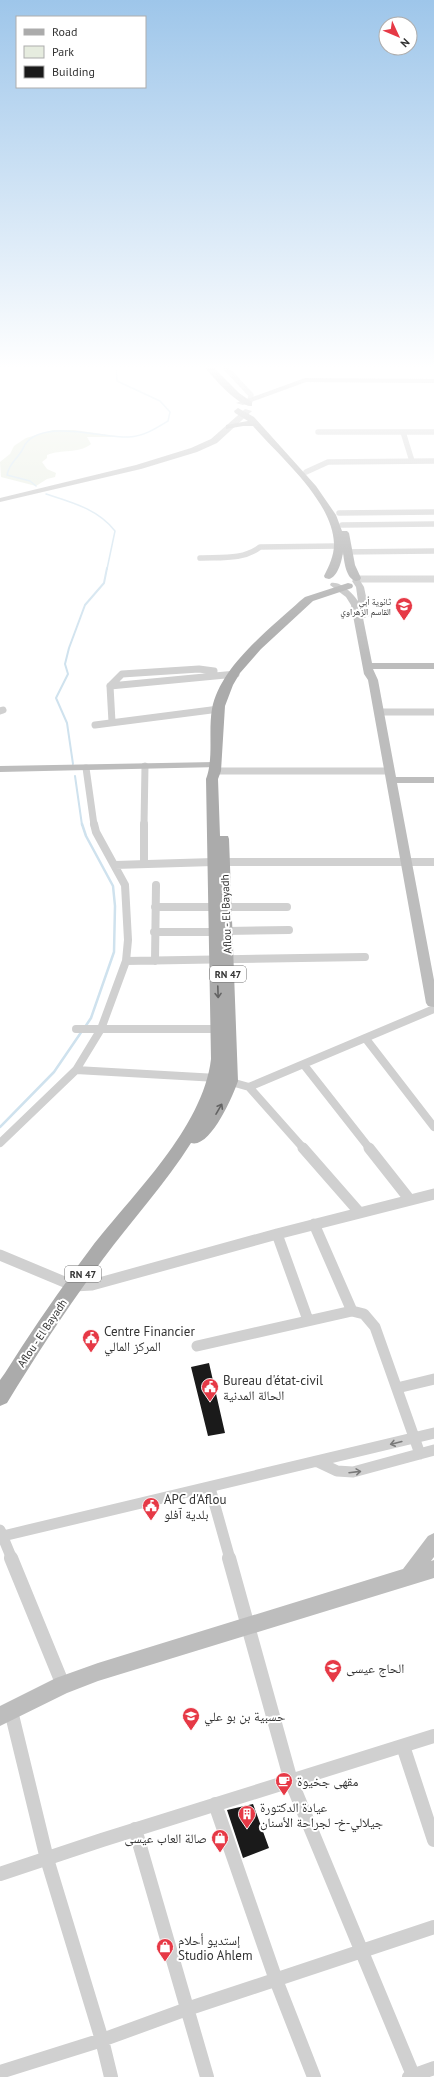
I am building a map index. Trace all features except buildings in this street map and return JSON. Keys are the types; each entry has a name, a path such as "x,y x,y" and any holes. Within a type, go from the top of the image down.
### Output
{"main road":[{"path":"290,463 325,502 335,522 337,549 335,564 343,581"},
{"path":"298,463 328,496 339,513 350,565 343,581 309,599"},
{"name":"Aflou - El Bayadh","path":"223,1080 222,959 218,862 220,778 215,768 219,709 231,674 309,599 343,581"},
{"name":"Aflou - El Bayadh","path":"0,1397 74,1286 174,1158 188,1147 215,1116 227,1093 223,1080 220,1059 219,1029 222,959"}],"street":[{"path":"0,497 104,473 138,463"},
{"path":"0,500 92,479 152,463"},
{"path":"306,472 326,463"},
{"path":"339,513 434,512"},
{"path":"342,525 434,524"},
{"path":"200,558 245,556 254,552 260,547 337,549 347,552 434,551"},
{"path":"343,581 434,579"},
{"path":"249,1087 366,1039 434,1007 427,972 430,959 408,863 391,776 372,672 361,593 343,581"},
{"path":"343,581 349,595 356,605 372,672"},
{"path":"372,672 434,666"},
{"path":"372,672 434,672"},
{"path":"112,722 110,686 231,674"},
{"path":"95,725 219,709"},
{"path":"379,712 434,712"},
{"path":"144,766 144,864"},
{"path":"0,769 144,766 391,776 434,780"},
{"path":"0,1143 76,1070 98,1029 126,962 128,940 127,899 125,885 115,864 96,832 93,821 86,768"},
{"path":"115,864 218,862 434,862"},
{"path":"155,961 154,932 156,884"},
{"path":"155,907 287,906"},
{"path":"154,932 289,930"},
{"path":"126,962 365,957"},
{"path":"427,972 434,983"},
{"path":"76,1029 219,1029"},
{"path":"366,1039 434,1127"},
{"path":"304,1065 410,1200"},
{"path":"76,1070 223,1080 249,1087 359,1212"},
{"path":"0,1255 74,1286 98,1284 314,1224 434,1194"},
{"path":"314,1224 352,1310"},
{"path":"277,1234 308,1320"},
{"path":"197,1346 352,1310 364,1314 373,1322 420,1454"},
{"path":"397,1388 434,1379"},
{"path":"63,1685 1,1533 210,1488 434,1433"},
{"path":"318,1462 337,1471 353,1472 434,1450"},
{"path":"210,1488 249,1626 290,1781 362,1952 411,2076 434,2069"},
{"path":"410,1575 434,1542"},
{"path":"111,2077 102,2040 5,1714 63,1685 98,1672 352,1595 410,1575 434,1569"},
{"path":"0,1874 135,1829 434,1736"},
{"path":"403,1746 434,1840"},
{"path":"216,1804 276,1980 314,2077"},
{"path":"135,1829 207,2077"},
{"path":"0,2072 102,2040 187,2009 362,1952 434,1926"}],"green space":[{"path":"0,463 43,463 47,469 56,473 55,477 47,479 36,486 1,477"}],"waterway":[{"path":"13,463 7,475 30,481 36,486"},
{"path":"46,494 84,507 101,517 115,531 107,569"},
{"path":"73,764 67,723 56,698 68,674 65,664 69,648 85,605 104,583 107,568"},
{"path":"75,776 82,825"},
{"path":"82,824 86,836 113,886 115,906 114,952 91,1018 85,1027"},
{"path":"0,1127 54,1072 82,1031"}],"place":[{"name":"ثانوية أبي القاسم الزهراوي","path":"404,621"},
{"name":"Centre Financier المركز المالي","path":"91,1353"},
{"name":"Bureau d'état-civil الحالة المدنية","path":"210,1402"},
{"name":"APC d'Aflou بلدية آفلو","path":"151,1521"},
{"name":"الحاج عيسى","path":"333,1683"},
{"name":"حسبية بن بو علي","path":"191,1731"},
{"name":"مقهى جخيوة","path":"284,1796"},
{"name":"عيادة الدكتورة جيلالي-خ- لجراحة الأسنان","path":"247,1829"},
{"name":"صالة العاب عيسى","path":"220,1853"},
{"name":"إستديو أحلام Studio Ahlem","path":"165,1962"}]}
